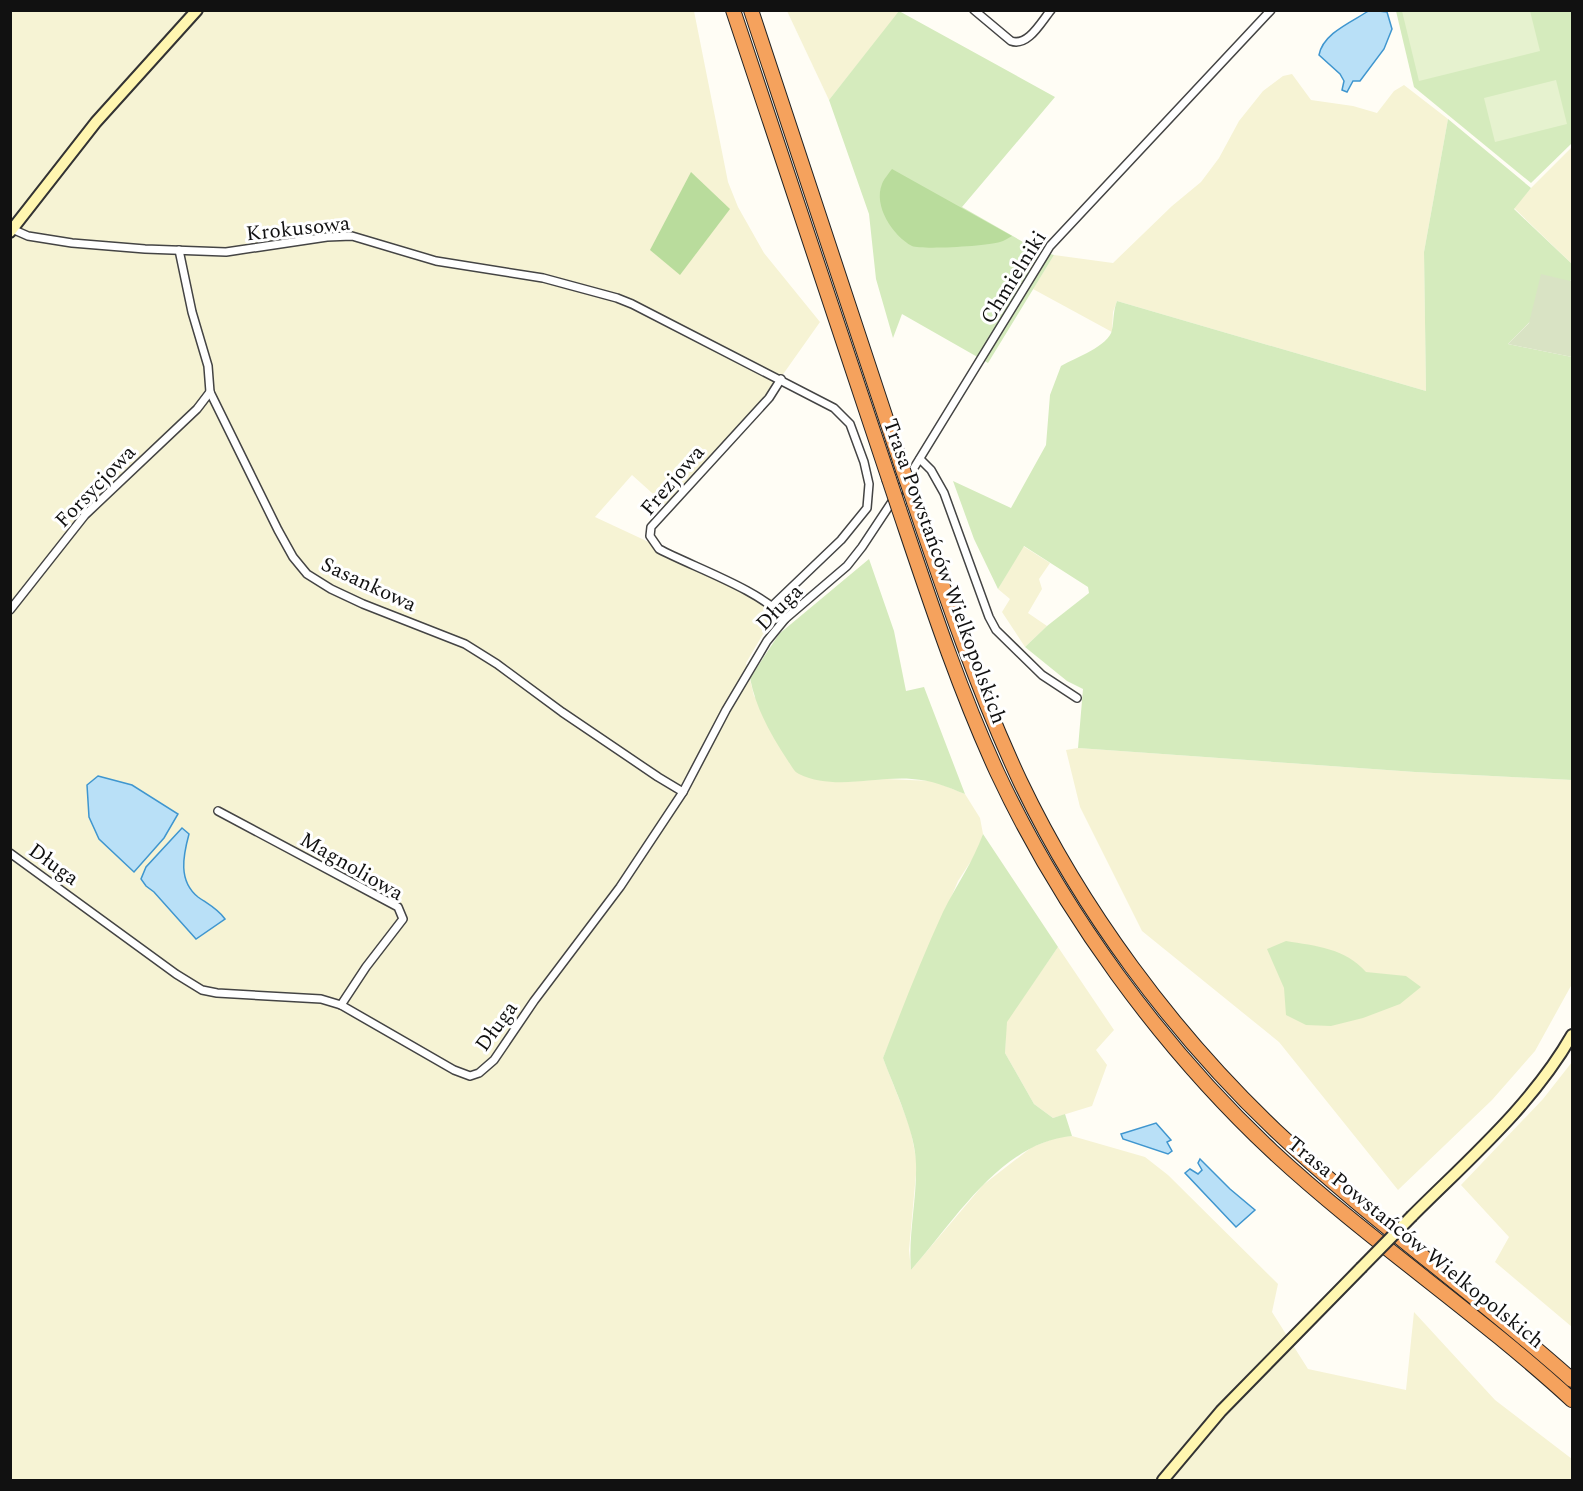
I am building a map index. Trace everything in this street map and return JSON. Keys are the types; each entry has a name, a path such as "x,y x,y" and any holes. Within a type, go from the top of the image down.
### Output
{"highway":[{"name":"Trasa Powstańców Wielkopolskich","path":"734,10 952,666 998,774 1058,884 1092,937 1152,1020 1222,1102 1272,1151 1334,1206 1498,1336 1572,1400"},
{"name":"Trasa Powstańców Wielkopolskich","path":"751,10 952,615 983,696 1020,781 1050,840 1142,980 1218,1072 1274,1129 1324,1174 1466,1289 1572,1380"}],"street":[{"path":"11,230 96,122 197,10"},
{"path":"974,10 1015,43 1028,39 1051,10"},
{"name":"Chmielniki","path":"847,566 920,459 1050,246 1271,10"},
{"name":"Krokusowa","path":"11,230 28,236 72,243 226,252 327,237 352,236 436,261 543,278 632,304 834,408 850,424 864,462 869,484 867,508 841,540 772,606"},
{"name":"Sasankowa","path":"180,250 192,312 208,366 210,392 286,545 307,574 331,589 363,604 465,644 683,792"},
{"name":"Frezjowa","path":"781,379 769,398 651,527 650,536 658,549 745,590 772,606 785,619"},
{"name":"Forsycjowa","path":"10,610 85,515 197,410 210,392"},
{"path":"920,459 931,470 944,493 989,617 996,630 1042,675 1077,698"},
{"name":"Długa","path":"10,852 202,990 225,994 321,999 341,1005 454,1070 470,1076 479,1073 494,1060 534,1001 620,887 683,792 757,656 773,632 847,566"},
{"name":"Magnoliowa","path":"218,811 398,907 403,919 399,927 366,967 341,1005"},
{"path":"1163,1480 1221,1411 1273,1356 1523,1102 1550,1069 1572,1035"}],"shaded area":[{"path":"10,11 694,11 728,182 738,207 764,253 820,322 779,380 778,390 770,403 671,510 632,475 595,517 773,600 777,618 763,634 746,663 754,696 840,782 886,779 933,781 965,794 980,818 983,834 977,852 958,881 883,1058 910,1127 917,1163 909,1250 911,1270 983,1185 1032,1147 1058,1137 1072,1136 1145,1157 1168,1175 1278,1284 1272,1312 1308,1369 1406,1390 1414,1312 1495,1400 1572,1459 1572,1480 11,1480"},
{"path":"787,11 900,11 829,100"},
{"path":"1292,74 1311,100 1353,106 1377,113 1394,91 1404,85 1448,119 1424,252 1426,391 1117,301 1113,312 1112,332 1033,289 1054,255 1113,263 1172,206 1201,182 1219,158 1239,121 1263,91 1283,76"},
{"path":"1572,147 1572,264 1514,208"},
{"path":"1023,546 1050,563 1039,579 1042,589 1028,613 1047,626 1025,647 1002,612 1010,599 998,589"},
{"path":"1078,748 1415,772 1572,780 1572,984 1535,1051 1492,1100 1398,1190 1279,1042 1142,931 1080,807 1066,750"},
{"path":"1058,947 1114,1030 1096,1050 1107,1065 1092,1106 1053,1118 1034,1104 1005,1053 1006,1022"},
{"path":"1572,1062 1572,1327 1495,1262 1509,1237 1461,1185 1543,1099"}],"green space":[{"path":"899,11 1055,97 962,207 1037,250 1054,255 988,363 902,314 893,338 876,279 869,214 829,100"},
{"path":"1396,11 1572,11 1572,143 1531,183 1414,87"},
{"path":"1402,11 1530,11 1540,51 1419,81"},
{"path":"1556,80 1567,124 1495,142 1484,98"},
{"path":"1448,119 1531,188 1514,209 1572,264 1572,279 1508,344 1572,357 1572,780 1415,772 1078,748 1083,689 1067,681 1025,647 1047,626 1089,593 1088,587 1024,546 998,589 974,539 953,481 1011,508 1046,445 1050,395 1061,366 1098,346 1110,336 1117,301 1426,391 1424,252"},
{"path":"892,169 1012,236 1000,242 983,245 941,248 912,246 898,235 886,220 880,202 883,182"},
{"path":"691,172 730,209 680,275 650,250"},
{"path":"1541,274 1570,281 1572,279 1572,357 1508,344 1529,323"},
{"path":"869,559 894,631 906,691 924,687 965,794 939,784 919,780 826,782 799,774 782,751 760,711 750,678 779,634"},
{"path":"983,834 1058,947 1007,1022 1005,1053 1034,1104 1053,1118 1065,1114 1072,1136 1046,1142 1023,1153 1001,1168 962,1208 911,1270 916,1177 915,1152 908,1125 883,1058 935,930"},
{"path":"1286,941 1329,949 1349,958 1366,972 1406,976 1421,987 1400,1004 1363,1018 1331,1026 1306,1025 1286,1015 1284,988 1267,949"}],"water":[{"path":"1370,10 1387,12 1392,29 1384,49 1360,81 1353,81 1347,92 1342,90 1344,81 1340,74 1319,55 1326,40 1332,34"},
{"path":"98,776 132,785 178,814 164,838 134,872 99,839 89,817 87,785"},
{"path":"182,828 189,834 184,859 187,884 198,897 216,909 225,919 196,939 141,879 146,867"},
{"path":"1156,1123 1171,1140 1167,1142 1172,1151 1168,1154 1123,1139 1121,1134"},
{"path":"1200,1159 1255,1210 1236,1227 1185,1173 1190,1169 1198,1174 1202,1170 1198,1163"}]}
